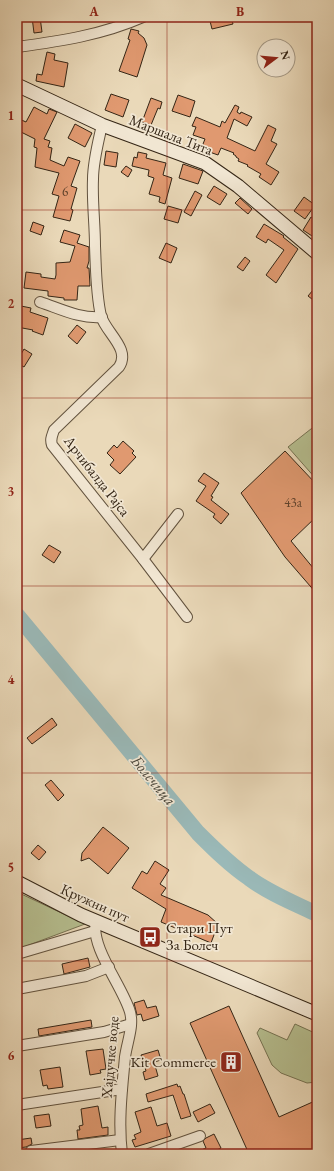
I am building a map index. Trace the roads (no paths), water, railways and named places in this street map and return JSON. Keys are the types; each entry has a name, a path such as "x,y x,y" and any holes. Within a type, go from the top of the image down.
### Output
{"street":[{"path":"17,47 83,37 126,24 143,17"},
{"name":"Маршала Тита","path":"17,86 102,126 205,163 238,186 317,253"},
{"name":"Арчибалда Рајса","path":"102,126 93,178 92,197 98,297 105,324 119,345 122,364 54,430 50,438 52,445 143,559 187,618"},
{"path":"40,302 79,316 92,318 102,317"},
{"path":"143,559 178,514"},
{"name":"Кружни пут","path":"17,882 63,906 96,926 317,1014"},
{"path":"17,954 96,926"},
{"name":"Хајдучке воде","path":"96,926 97,940 130,1012 131,1024 122,1089 120,1140 122,1154"},
{"path":"17,989 86,976 109,967"},
{"path":"17,1046 104,1032 131,1024"},
{"path":"17,1105 122,1089"},
{"path":"149,1154 200,1136"},
{"path":"31,1151 120,1140"}],"waterway":[{"name":"Болечица","path":"17,615 204,839 242,873 257,883 282,898 317,914"}],"place":[{"name":"Стари Пут За Болеч","path":"150,937"},
{"name":"Kit Commerce","path":"231,1062"}]}
